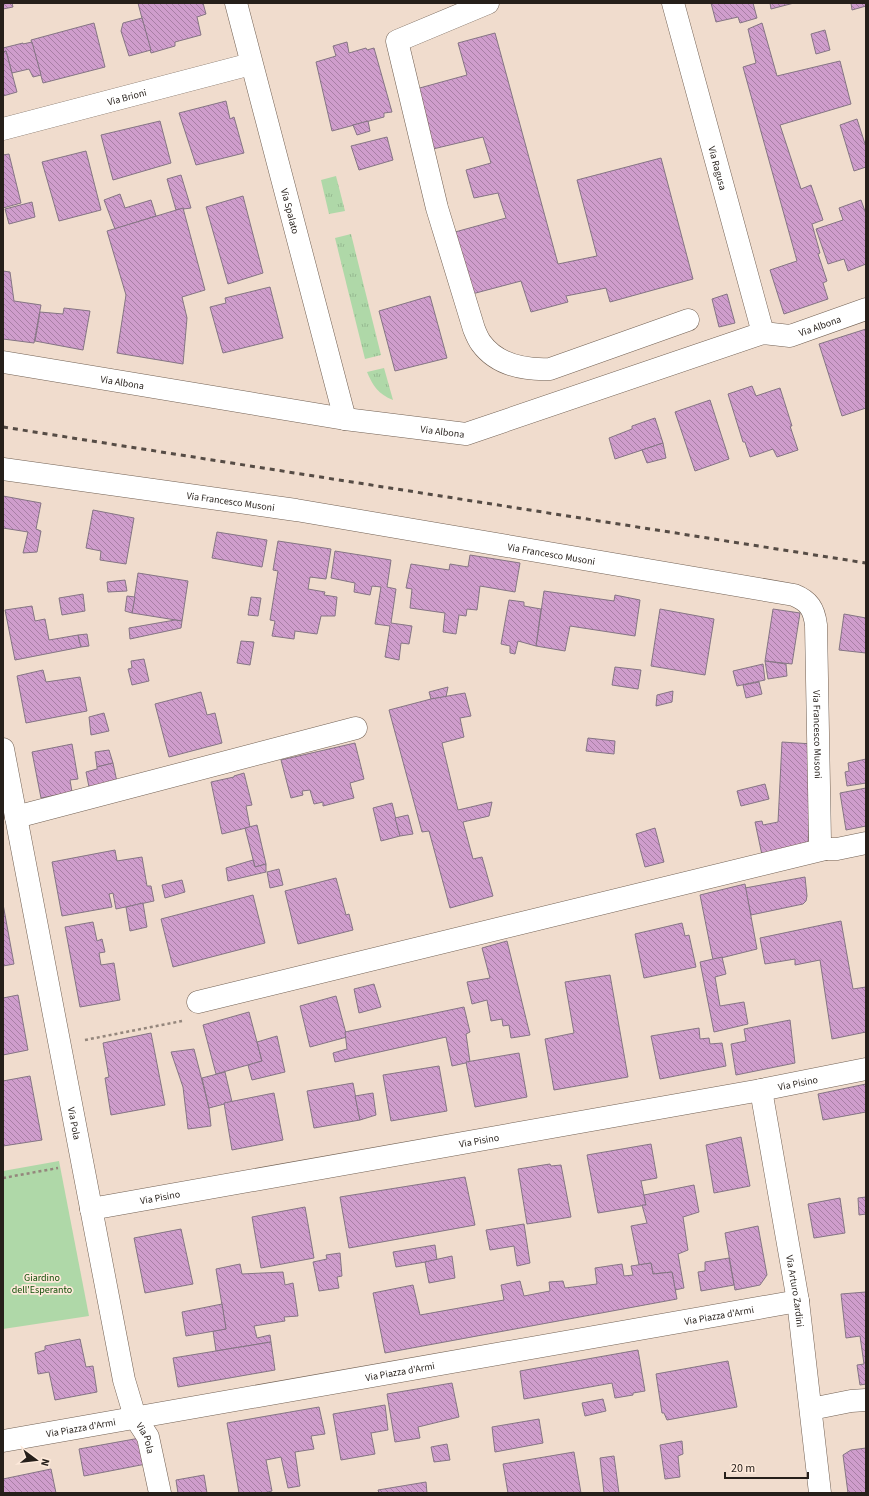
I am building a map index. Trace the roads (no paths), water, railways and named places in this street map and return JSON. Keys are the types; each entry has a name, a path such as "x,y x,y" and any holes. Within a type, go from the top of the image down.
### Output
{"street":[{"name":"Via Spalato","path":"236,3 345,419"},
{"path":"488,3 397,41 437,208 474,329 480,343 491,354 519,367 533,370 550,369 688,320"},
{"name":"Via Ragusa","path":"673,3 763,333"},
{"name":"Via Brioni","path":"3,129 251,64"},
{"name":"Via Albona","path":"3,362 345,419 466,434 763,333 790,336 866,309"},
{"name":"Via Francesco Musoni","path":"3,469 296,510 794,595 804,599 815,615 816,625 819,835 822,846 825,849"},
{"path":"16,818 356,728"},
{"name":"Via Pola","path":"3,750 124,1380 135,1417 148,1436 160,1493"},
{"path":"198,1002 825,849 838,849 866,843"},
{"name":"Via Pisino","path":"91,1209 761,1090 866,1069"},
{"name":"Via Arturo Zardini","path":"761,1090 798,1301 820,1493"},
{"name":"Via Piazza d'Armi","path":"3,1441 798,1301"},
{"path":"811,1409 851,1401 866,1400"}],"railway":[{"path":"3,427 866,563"}],"park label":[{"name":"Giardino dell'Esperanto","path":"42,1282"}]}
